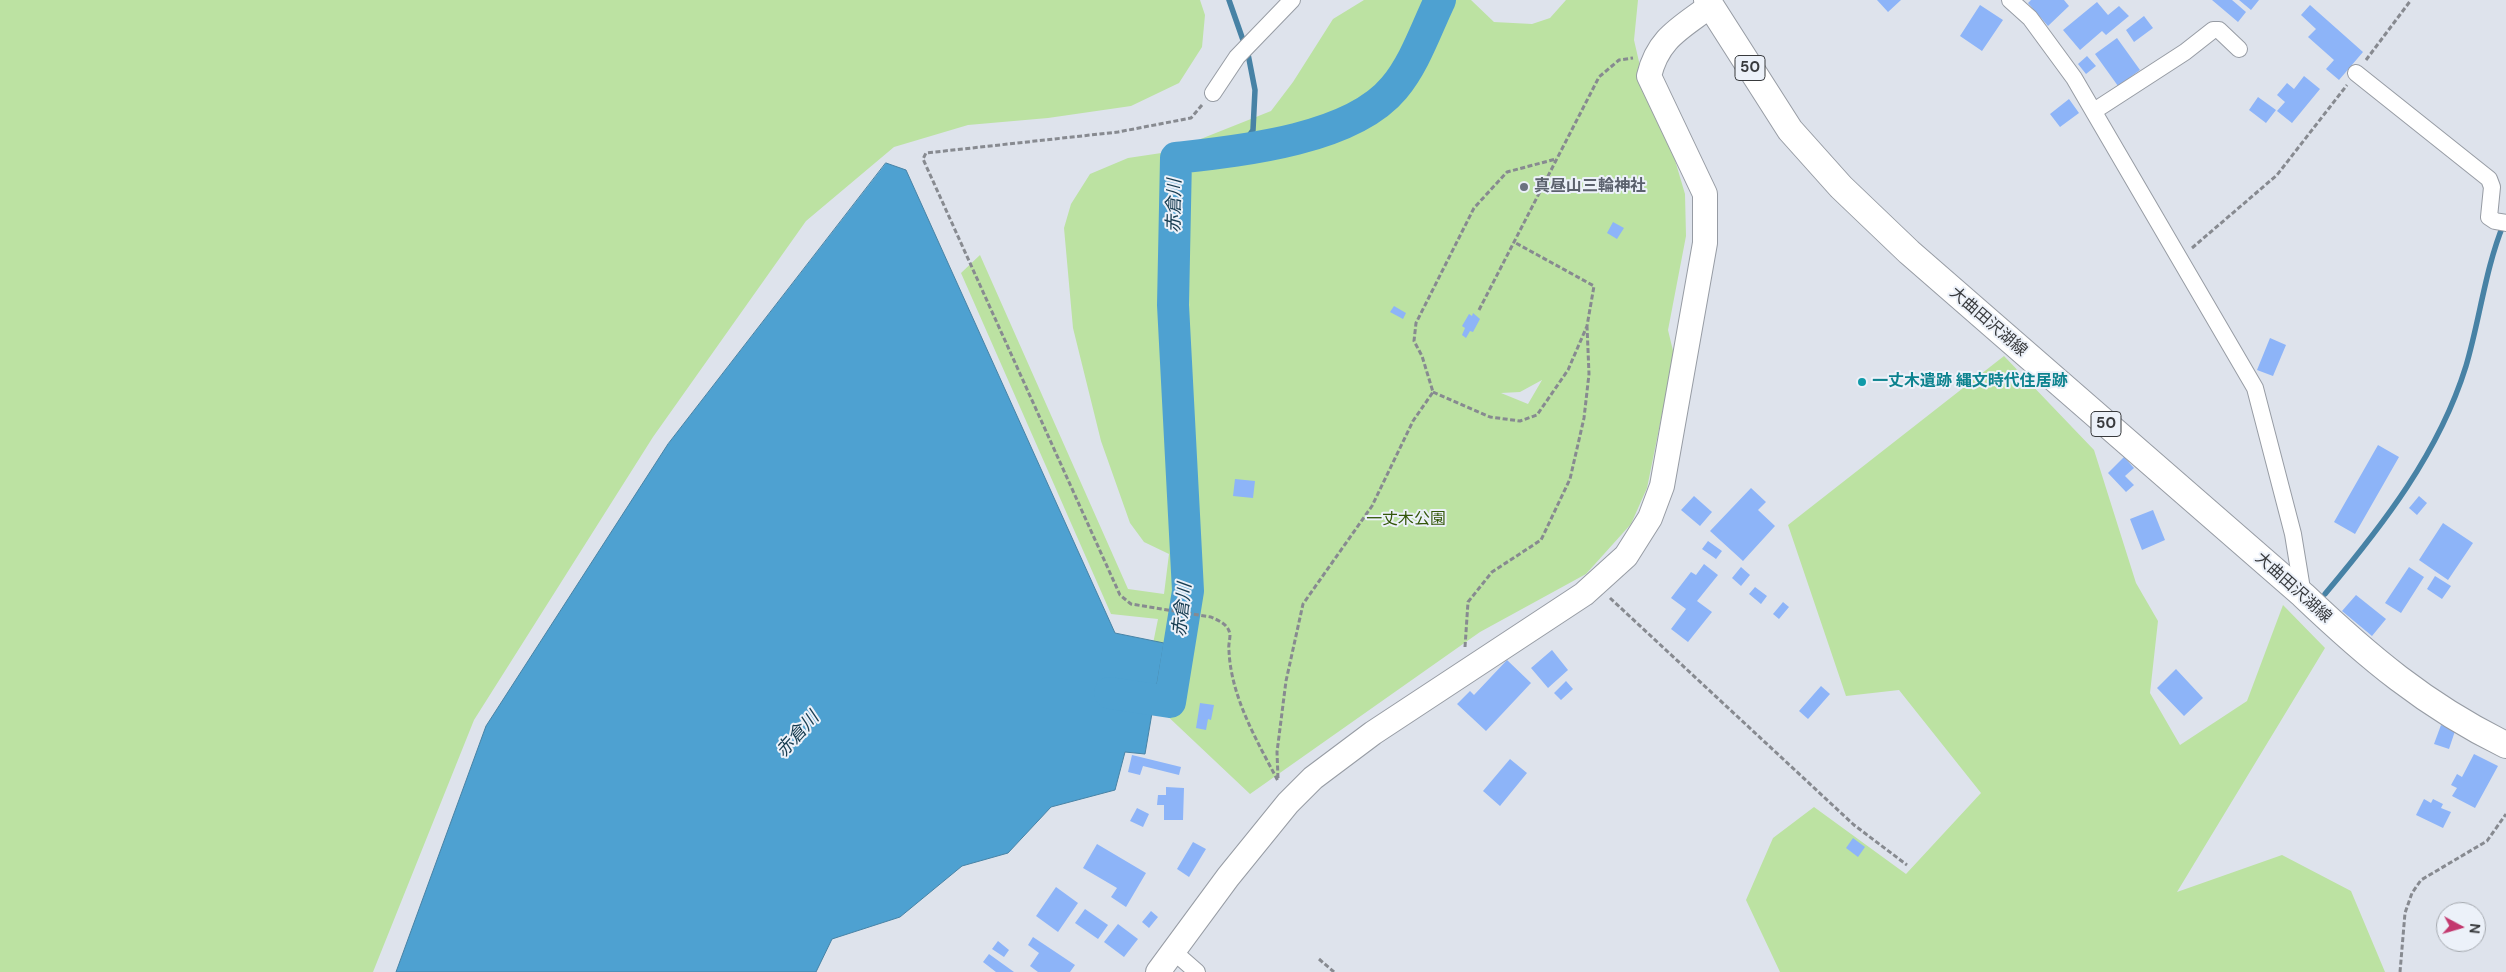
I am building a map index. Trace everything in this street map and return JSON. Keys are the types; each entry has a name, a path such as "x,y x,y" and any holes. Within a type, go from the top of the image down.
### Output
{"main road":[{"name":"大曲田沢湖線","path":"1708,3 1790,130 1841,186 1909,252 2303,595 2355,644 2418,694 2506,745"}],"street":[{"path":"1213,94 1237,57 1292,0"},
{"path":"2010,0 2030,18 2074,78 2255,388 2292,534 2303,595"},
{"path":"1158,972 1228,877 1288,803 1313,778 1373,733 1584,594 1626,556 1650,518 1662,486 1705,243 1705,194 1649,76 1653,58 1663,43 1708,3"},
{"path":"2094,111 2185,52 2213,30 2219,30 2239,48"},
{"path":"2356,73 2489,179 2492,187 2489,217 2500,222"},
{"path":"1173,951 1197,972"}],"path":[{"path":"2180,258 2277,175 2411,0"},
{"path":"1479,310 1595,83 1606,69 1619,60 1637,57 1653,58"},
{"path":"1213,94 1191,118 1118,132 926,153 923,159 1120,596 1131,604 1212,617 1223,622 1230,633 1228,650 1233,679 1250,726 1288,803"},
{"path":"1514,242 1594,286 1586,326 1568,370 1538,415 1520,420 1490,417 1433,392 1422,356 1414,340 1416,323 1474,208 1507,172 1556,160"},
{"path":"1463,672 1468,602 1492,572 1542,540 1570,479 1584,418 1588,382 1586,326"},
{"path":"1278,781 1277,752 1286,680 1303,604 1372,506 1413,421 1433,392"},
{"path":"1595,584 1854,825 1908,865"},
{"path":"2400,972 2405,913 2412,893 2421,880 2487,841 2506,814"},
{"path":"1319,959 1334,972"}],"green space":[{"path":"0,0 1200,0 1205,15 1202,47 1179,83 1131,106 1048,118 968,125 894,147 806,221 653,437 474,720 373,972 0,972"},
{"name":"一丈木公園","path":"1364,0 1471,0 1494,22 1532,24 1550,18 1566,0 1638,0 1634,40 1648,101 1672,150 1685,194 1686,236 1668,330 1674,355 1647,488 1631,524 1586,574 1480,632 1250,794 1143,693 1158,619 1111,614 961,273 980,255 1128,589 1164,594 1169,554 1144,542 1130,523 1101,441 1073,328 1064,228 1071,204 1090,174 1128,158 1168,152 1271,111 1293,82 1333,19","holes":["1542,380 1528,404 1501,393 1520,392"]},
{"path":"2004,356 2094,450 2136,583 2158,621 2150,693 2180,745 2247,701 2283,605 2325,648 2177,892 2282,855 2351,891 2385,972 1780,972 1746,900 1773,838 1814,807 1906,874 1981,793 1899,690 1846,696 1788,525"}],"water":[{"path":"886,163 906,170 1115,633 1164,643 1145,754 1125,752 1115,790 1051,807 1008,853 962,866 900,917 832,939 816,972 396,972 486,726 668,444"}],"building":[{"path":"1877,0 1901,0 1888,12"},
{"path":"2031,0 2064,0 2069,6 2048,26 2028,3"},
{"path":"2212,0 2232,0 2246,12 2238,22"},
{"path":"2239,0 2259,0 2251,10"},
{"path":"2097,2 2108,15 2119,6 2129,16 2106,35 2102,31 2080,50 2063,30"},
{"path":"1980,5 2003,20 1982,51 1960,36"},
{"path":"2310,5 2363,52 2339,80 2326,69 2334,60 2308,37 2316,29 2301,15"},
{"path":"2144,16 2153,28 2134,42 2126,30"},
{"path":"2117,38 2140,70 2118,86 2095,54"},
{"path":"2087,56 2096,66 2086,74 2078,64"},
{"path":"2304,76 2320,89 2292,123 2277,111 2285,102 2277,95 2287,83 2294,89"},
{"path":"2258,97 2276,110 2266,123 2249,110"},
{"path":"2069,99 2079,113 2060,127 2050,114"},
{"path":"1613,222 1624,228 1617,239 1607,233"},
{"path":"1394,306 1406,313 1403,319 1390,312"},
{"path":"1473,313 1480,319 1473,332 1470,331 1466,338 1462,335 1465,328 1462,326 1469,314 1472,316"},
{"path":"2270,338 2286,345 2273,376 2257,370"},
{"path":"2378,445 2399,457 2355,534 2334,522"},
{"path":"2124,457 2134,468 2125,476 2134,485 2126,492 2108,473"},
{"path":"1235,479 1255,481 1253,498 1233,496"},
{"path":"1751,488 1766,502 1758,510 1775,526 1743,561 1710,531"},
{"path":"1694,496 1712,512 1700,526 1681,510"},
{"path":"2419,496 2427,503 2417,515 2409,508"},
{"path":"2153,510 2165,540 2142,550 2130,519"},
{"path":"2443,523 2473,543 2448,580 2419,560"},
{"path":"1708,541 1722,551 1716,559 1702,549"},
{"path":"1704,564 1718,575 1697,601 1712,612 1688,642 1671,629 1686,609 1671,598 1691,572 1696,575"},
{"path":"1741,567 1750,575 1741,586 1732,578"},
{"path":"2409,567 2424,577 2401,613 2385,603"},
{"path":"2435,576 2451,586 2442,599 2427,589"},
{"path":"1755,587 1767,596 1761,604 1749,594"},
{"path":"2356,595 2386,619 2372,636 2342,611"},
{"path":"1783,602 1789,607 1779,619 1773,614"},
{"path":"1552,650 1568,670 1548,688 1531,668"},
{"path":"1507,660 1531,683 1486,731 1457,704 1470,691 1474,695"},
{"path":"2176,669 2203,698 2184,716 2157,688"},
{"path":"1566,681 1573,689 1561,700 1554,693"},
{"path":"1821,686 1830,694 1808,719 1799,711"},
{"path":"1200,703 1214,705 1211,720 1208,719 1206,730 1196,728"},
{"path":"2441,725 2455,731 2449,749 2434,744"},
{"path":"2474,754 2498,766 2475,808 2452,796 2457,788 2451,785 2457,774 2462,777"},
{"path":"1132,755 1181,767 1179,775 1143,766 1140,775 1128,772"},
{"path":"1510,759 1527,773 1500,806 1483,791"},
{"path":"1166,787 1184,788 1183,820 1164,820 1164,805 1157,805 1158,795 1166,795"},
{"path":"2424,799 2431,803 2433,799 2443,804 2441,808 2451,812 2443,828 2416,815"},
{"path":"1137,808 1149,814 1143,827 1130,821"},
{"path":"1853,838 1865,847 1858,857 1846,848"},
{"path":"1193,842 1206,849 1189,877 1177,869"},
{"path":"1097,844 1146,873 1126,907 1111,897 1117,888 1083,868"},
{"path":"1056,887 1078,903 1058,932 1036,916"},
{"path":"1085,909 1108,925 1098,939 1075,923"},
{"path":"1151,911 1158,917 1149,928 1142,922"},
{"path":"1118,924 1138,939 1124,957 1104,942"},
{"path":"1033,937 1075,965 1070,972 1038,972 1030,966 1039,953 1028,945"},
{"path":"998,941 1009,950 1004,957 992,949"},
{"path":"989,954 1014,972 996,972 983,962"}],"waterway":[{"path":"1229,0 1243,40"},
{"name":"赤倉川","path":"1110,693 1170,702 1188,591 1173,305 1176,158 1231,151 1292,140 1351,120 1375,106 1394,88 1408,68 1440,0"},
{"path":"1237,152 1253,130 1255,90 1248,54"},
{"path":"2325,594 2368,542 2407,487 2441,429 2455,398 2466,366 2487,276 2504,223"}],"place":[{"name":"真昼山三輪神社","path":"1524,187"},
{"name":"一丈木遺跡 縄文時代住居跡","path":"1862,382"}]}
